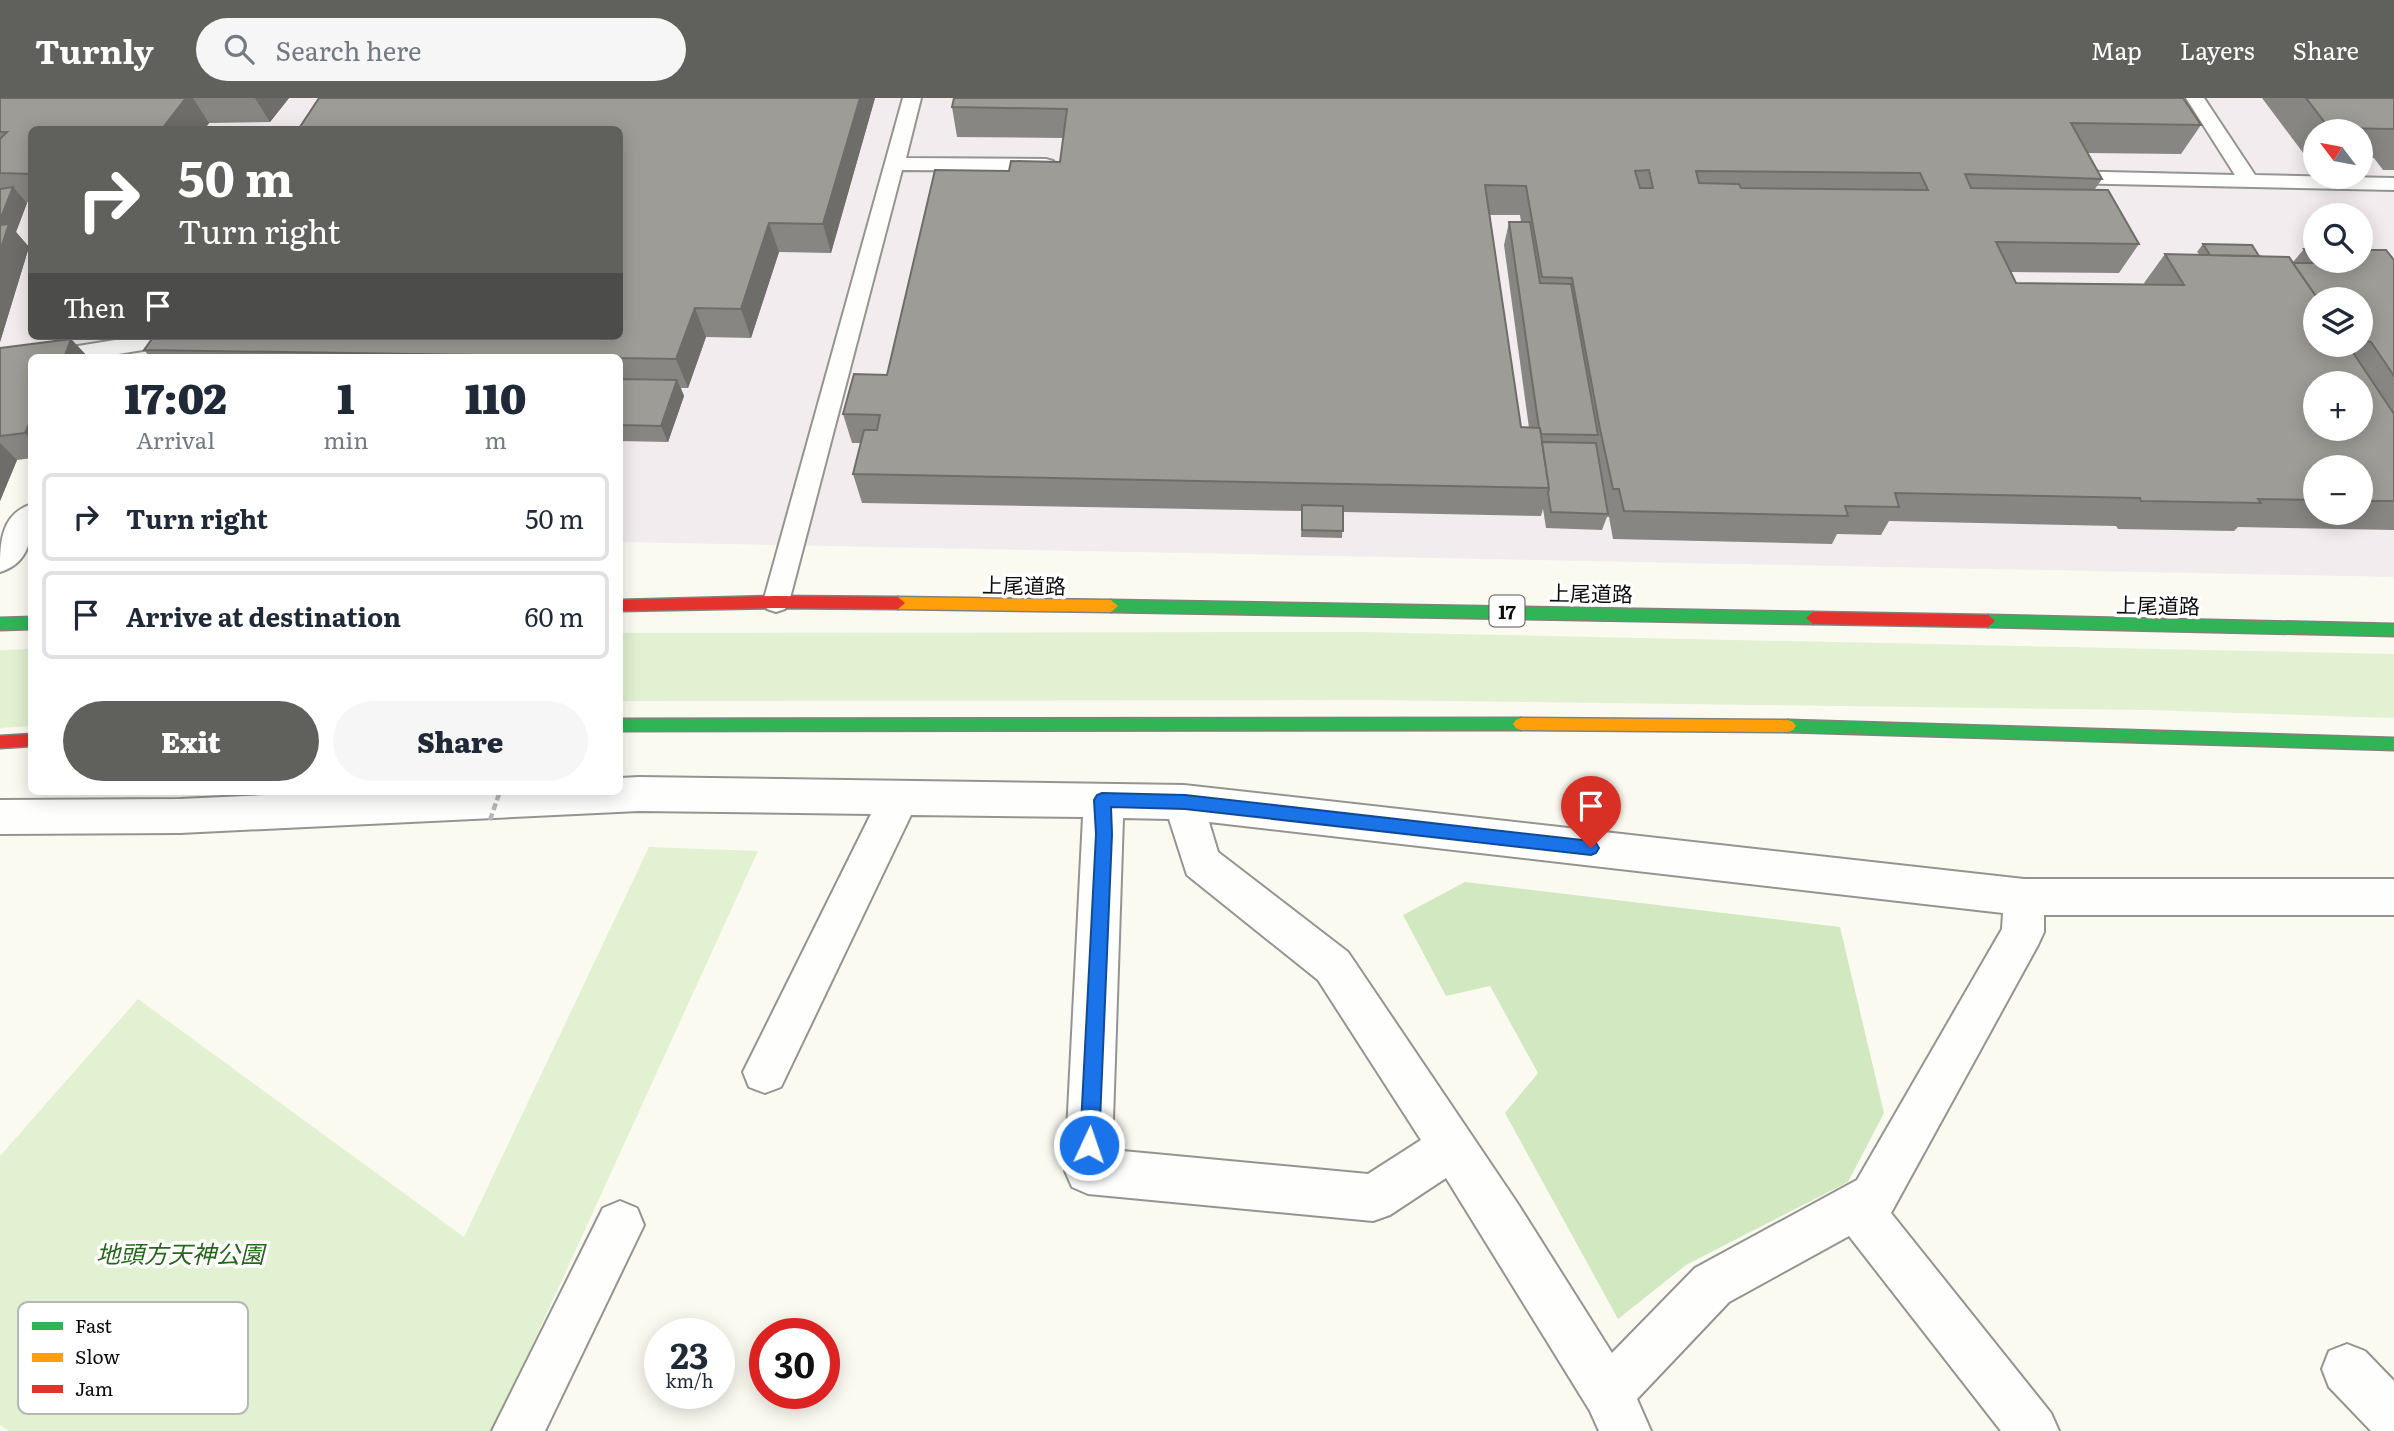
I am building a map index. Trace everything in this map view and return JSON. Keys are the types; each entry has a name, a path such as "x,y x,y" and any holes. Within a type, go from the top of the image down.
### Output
{"highway":[{"name":"上尾道路","path":"623,606 776,602 1408,609 2394,630"},
{"path":"0,624 28,623"},
{"path":"623,725 1711,724 2394,744"},
{"path":"0,741 28,740"}],"street":[{"path":"0,559 28,521"},
{"path":"0,817 180,816 618,795"},
{"path":"623,795 1185,802 2024,897 2394,897"},
{"path":"765,1072 900,798"},
{"path":"1102,800 1104,834 1088,1171 1373,1198 1452,1147"},
{"path":"1185,802 1201,862 1333,966 1452,1147 1616,1412 1712,1285 1874,1197 2023,932 2024,897"},
{"path":"1856,1207 2033,1431"},
{"path":"518,1431 620,1225"},
{"path":"2347,1369 2394,1418"}],"lane":[{"path":"776,602 912,98"},
{"path":"2194,98 2248,179"},
{"path":"895,164 1062,166"},
{"path":"2039,177 2248,179 2394,184"},
{"path":"77,354 157,344"}],"path":[{"path":"490,820 499,795"}],"shaded area":[{"path":"0,98 321,98 300,126 28,126 28,340 98,340 0,361"},
{"path":"348,98 2394,98 2394,577 623,542 623,354 162,354 172,340 623,340 623,126 586,126"}],"green space":[{"path":"1362,632 2394,654 2394,718 2147,710 1377,700 623,701 623,633"},
{"path":"28,649 28,726 0,728 0,650"},
{"name":"地頭方天神公園","path":"649,847 758,851 493,1431 9,1431 0,1425 0,1156 138,999 464,1237"},
{"path":"1465,882 1840,927 1884,1113 1848,1182 1686,1265 1618,1319 1505,1113 1538,1073 1490,986 1446,996 1403,915"}],"building":[{"path":"0,98 186,98 164,126 28,126 28,174 0,173 0,139 7,132 0,132"},
{"path":"319,98 860,98 823,224 769,223 741,309 695,308 676,359 623,358 623,354 144,350 151,340 623,340 623,126 301,126"},
{"path":"954,98 2183,98 2201,125 2071,123 2102,179 1965,174 1971,188 2108,190 2139,244 1996,242 2016,283 2184,285 2165,254 2289,257 2310,287 2303,287 2303,357 2356,357 2365,371 2303,371 2303,441 2373,441 2373,382 2394,414 2394,501 2373,501 2373,455 2303,455 2303,500 2258,499 2261,503 1895,493 1899,507 1845,506 1848,516 1624,511 1619,489 1613,489 1572,278 1542,277 1526,186 1485,185 1521,427 1540,428 1549,488 853,474 864,430 877,430 880,415 843,414 854,374 887,375 935,170 1009,171 1011,161 1060,162 1067,109 952,107","holes":["1649,170 1653,188 1640,188 1635,171","1696,171 1920,173 1928,190 1741,188 1739,184 1699,183"]},
{"path":"2306,98 2394,98 2394,129 2373,129 2373,119 2322,119"},
{"path":"13,187 0,220 0,189"},
{"path":"1509,222 1530,222 1540,283 1571,284 1598,435 1541,434"},
{"path":"9,224 0,251 0,225"},
{"path":"2203,244 2252,245 2259,256 2210,255"},
{"path":"2373,250 2386,250 2394,260 2394,376 2373,345 2373,287 2310,287 2293,263 2303,263 2303,273 2373,273"},
{"path":"71,340 65,354 28,354 28,426 25,433 0,436 0,348"},
{"path":"623,379 677,380 661,426 623,425"},
{"path":"1542,442 1596,443 1608,514 1551,512"},
{"path":"1302,505 1343,506 1343,531 1302,530"}],"traffic: fast":[{"path":"1111,606 1813,618"},
{"path":"1988,621 2394,630"},
{"path":"0,624 28,623"},
{"path":"623,725 1521,724"},
{"path":"1788,726 2394,744"}],"traffic: slow":[{"path":"898,603 1111,606"},
{"path":"1521,724 1788,726"}],"traffic: jam":[{"path":"623,606 776,602 898,603"},
{"path":"1813,618 1988,621"},
{"path":"0,742 28,740"}],"route":[{"path":"1089,1145 1104,834 1102,800 1185,802 1591,848"}]}
